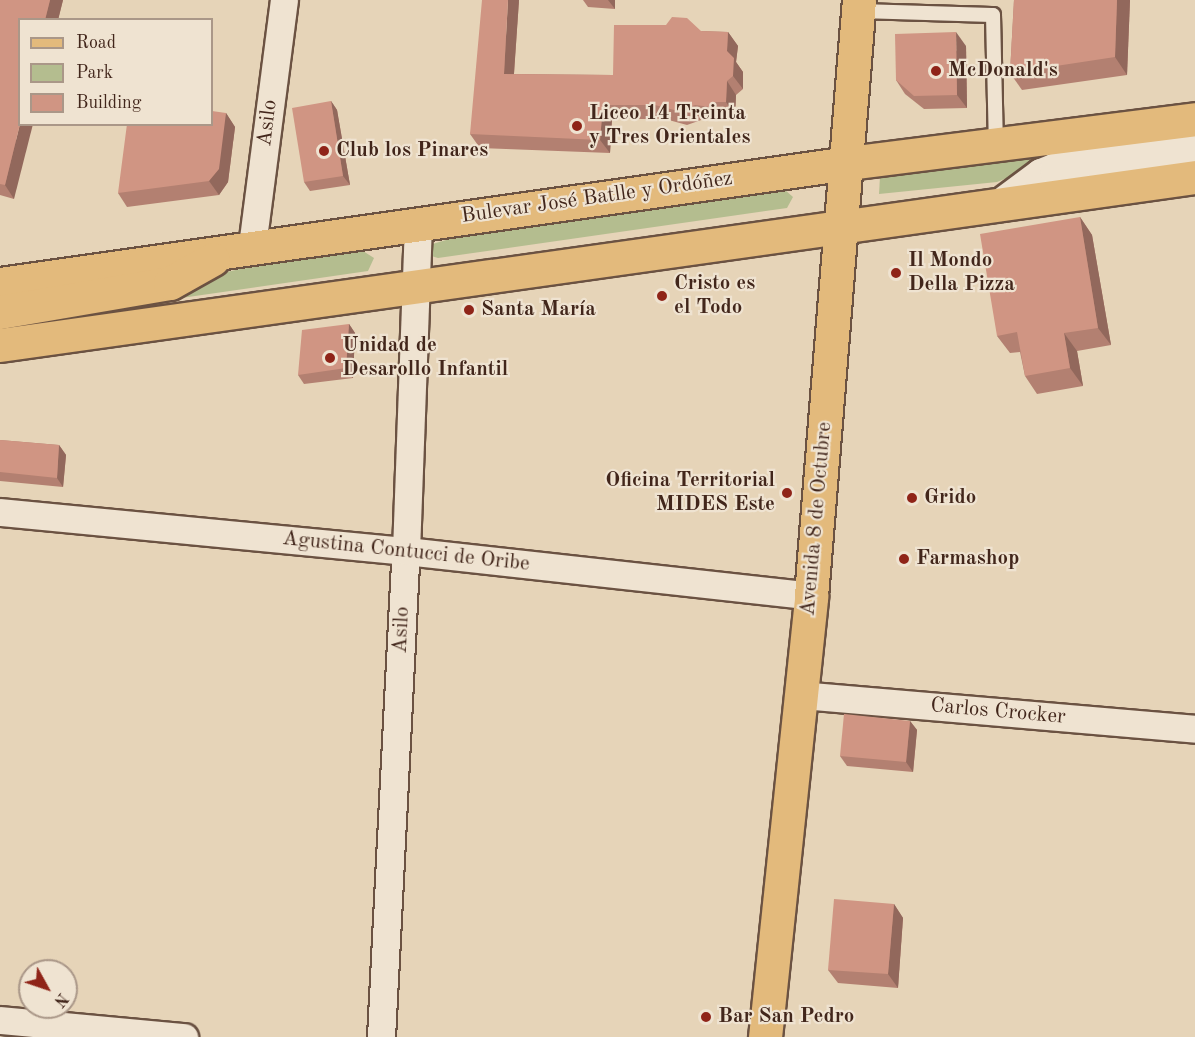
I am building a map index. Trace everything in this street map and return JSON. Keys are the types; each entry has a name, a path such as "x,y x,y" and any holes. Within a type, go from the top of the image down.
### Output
{"main road":[{"name":"Avenida 8 de Octubre","path":"765,1037 811,596 848,163 859,5"},
{"name":"Bulevar José Batlle y Ordóñez","path":"0,284 996,142 1195,119"},
{"path":"0,345 415,284 1006,201 1195,177"},
{"path":"0,312 170,283 240,248"}],"street":[{"name":"Asilo","path":"240,248 284,0"},
{"path":"1006,201 1041,175 1056,169 1195,149"},
{"name":"Asilo","path":"381,1037 406,551 418,223"},
{"name":"Agustina Contucci de Oribe","path":"0,512 406,551 811,596"},
{"name":"Carlos Crocker","path":"801,695 1195,729"},
{"path":"0,1020 184,1037"}],"lane":[{"path":"859,5 993,15 996,142"}],"green space":[{"path":"1077,150 997,182 879,194 880,177"},
{"path":"785,190 793,197 787,208 438,258 428,255 429,245 453,238"},
{"path":"363,251 374,258 368,271 0,324 240,269"}],"building":[{"path":"0,0 50,0 46,18 18,18 20,126 5,185 0,184"},
{"path":"482,0 508,0 504,74 613,75 614,25 666,25 672,17 687,18 701,31 728,32 727,51 734,58 733,76 727,81 726,102 712,102 711,107 695,105 678,111 655,105 603,105 600,140 470,134"},
{"path":"1014,0 1117,0 1115,57 1010,73"},
{"name":"McDonald's","path":"956,32 957,95 914,96 896,80 895,34"},
{"name":"Club los Pinares","path":"331,101 343,176 304,182 292,108"},
{"path":"213,111 226,113 219,169 209,181 118,193 127,126 213,126"},
{"path":"1080,217 1098,328 1064,333 1070,368 1025,376 1017,332 997,336 980,234"},
{"name":"Unidad de Desarollo Infantil","path":"349,324 346,368 298,375 302,330"},
{"path":"0,440 59,445 57,478 0,472"},
{"path":"844,714 910,721 906,762 840,756"},
{"path":"834,899 894,904 888,974 828,970"}],"place":[{"name":"McDonald's","path":"936,71"},
{"name":"Liceo 14 Treinta y Tres Orientales","path":"577,126"},
{"name":"Club los Pinares","path":"324,151"},
{"name":"Il Mondo Della Pizza","path":"896,273"},
{"name":"Cristo es el Todo","path":"662,296"},
{"name":"Santa María","path":"469,310"},
{"name":"Unidad de Desarollo Infantil","path":"330,358"},
{"name":"Oficina Territorial MIDES Este","path":"787,493"},
{"name":"Grido","path":"912,498"},
{"name":"Farmashop","path":"904,559"},
{"name":"Bar San Pedro","path":"706,1017"}]}
